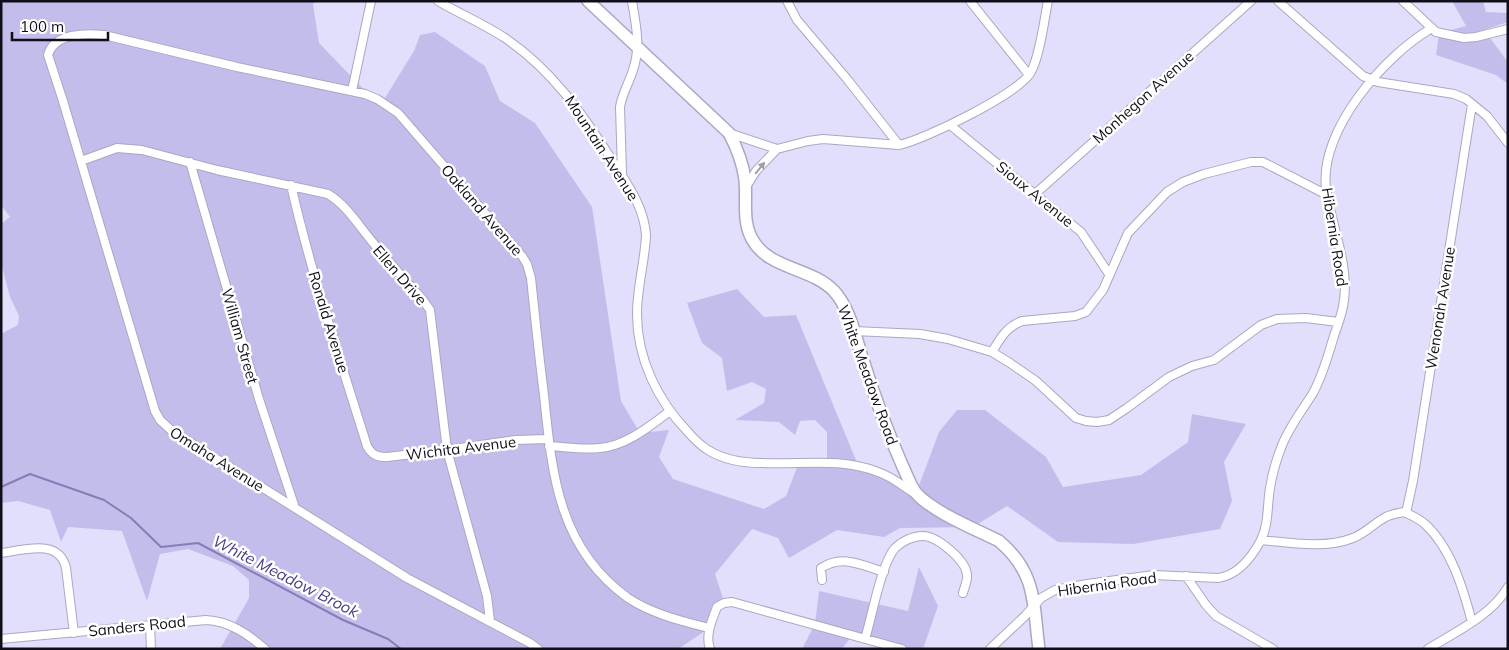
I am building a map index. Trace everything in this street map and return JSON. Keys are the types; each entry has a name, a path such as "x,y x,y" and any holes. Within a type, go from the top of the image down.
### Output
{"street":[{"path":"352,91 371,1"},
{"name":"Mountain Avenue","path":"438,1 504,38 520,49 559,84 581,113 636,197 645,223 646,249 637,315 644,360 654,383 673,417 709,451 730,459 765,464 815,462 855,465 880,472 916,494"},
{"name":"White Meadow Road","path":"588,1 729,133 739,155 745,189 746,222 752,240 766,255 779,263 826,284 834,292 847,312 889,436 916,494 940,512 999,541 1007,547 1025,572 1031,586 1039,649"},
{"path":"622,175 621,98 633,70 638,49 632,1"},
{"path":"787,1 797,20 899,145"},
{"path":"970,1 1029,75"},
{"path":"745,189 756,171 778,149 808,141 823,140 899,145 937,132 1006,93 1029,75 1034,66 1048,1"},
{"name":"Monhegon Avenue","path":"1035,194 1251,1"},
{"path":"1278,1 1363,76 1372,80 1454,94 1466,98 1487,116 1508,143"},
{"path":"1404,1 1436,32 1464,38 1476,38 1508,29"},
{"name":"Hibernia Road","path":"990,649 1049,593 1079,585 1154,576 1218,578 1228,576 1243,566 1266,531 1270,487 1281,447 1287,432 1314,390 1344,302 1345,285 1327,195 1326,174 1330,153 1348,112 1360,94 1414,39 1432,28"},
{"name":"Oakland Avenue","path":"53,46 71,36 86,33 104,35 237,67 365,94 398,113 527,264 531,278 548,442 560,504 578,542 599,571 629,598 657,612 709,628"},
{"name":"Omaha Avenue","path":"53,46 48,55 155,411 160,420 172,431 407,578 530,642 538,649"},
{"name":"Wenonah Avenue","path":"1406,513 1472,104"},
{"name":"Sioux Avenue","path":"950,125 1081,232 1109,274"},
{"path":"729,133 778,149"},
{"name":"Ellen Drive","path":"81,161 117,148 142,150 217,170 328,194 337,199 430,310 447,450 487,596 490,621"},
{"name":"William Street","path":"190,162 259,399 295,508"},
{"path":"992,352 1001,335 1014,324 1022,321 1075,316 1086,312 1103,290 1128,233 1167,192 1183,182 1204,174 1251,162 1263,162 1327,195"},
{"name":"Ronald Avenue","path":"291,185 316,282 367,446 374,455"},
{"path":"854,331 920,334 948,338 992,352 1036,381 1076,418 1091,422 1104,422 1128,408 1169,377 1192,366 1214,360 1261,325 1277,319 1297,318 1338,322"},
{"name":"Wichita Avenue","path":"374,455 377,457 387,457 515,440 602,448 617,444 631,437 670,411"},
{"path":"1261,540 1301,544 1339,542 1367,531 1387,516 1404,512 1423,522 1442,544 1462,588 1472,622"},
{"path":"865,639 890,555 902,542 924,536 940,543 952,552 963,564 967,575 963,593"},
{"path":"1,553 48,548 57,552 64,561 66,568 74,633"},
{"path":"822,580 821,568 828,563 839,560 884,572"},
{"path":"1186,576 1216,616 1274,649"},
{"path":"1428,649 1472,622 1499,600 1508,587"},
{"path":"710,649 708,644 709,628 717,607 724,603 732,602 902,649"},
{"name":"Sanders Road","path":"1,639 192,620 213,620 240,631 265,649"},
{"path":"150,625 151,649"}],"shaded area":[{"path":"1,1 316,1 313,4 319,43 380,106 414,51 420,35 435,32 485,66 500,101 535,123 592,207 621,401 640,433 669,430 659,457 673,479 764,509 786,496 798,465 827,464 827,432 815,420 800,421 795,435 779,422 735,420 764,403 766,389 752,382 727,391 722,358 702,343 687,303 737,289 764,317 796,315 858,465 915,496 939,432 957,410 985,410 1046,457 1063,487 1141,475 1188,442 1192,414 1246,424 1224,462 1232,501 1220,529 1133,544 1058,542 1007,506 973,527 900,528 884,537 837,530 789,558 778,538 752,529 715,574 724,601 711,627 678,649 220,649 249,598 249,580 233,566 188,549 160,554 147,601 122,531 68,527 61,542 50,510 18,501 1,503 1,334 18,325 19,316 10,297 1,263 1,224 10,217 1,205"},
{"path":"1452,1 1483,1 1486,12 1508,13 1508,22 1484,30 1508,62 1508,84 1496,75 1436,55 1439,33 1466,26"},
{"path":"919,567 938,606 923,649 887,649 887,647 853,634 842,649 805,649 803,647 815,624 819,591 908,611"}],"waterway":[{"name":"White Meadow Brook","path":"1,487 30,474 104,500 131,518 161,547 198,543 343,620 388,639 401,649"}]}
